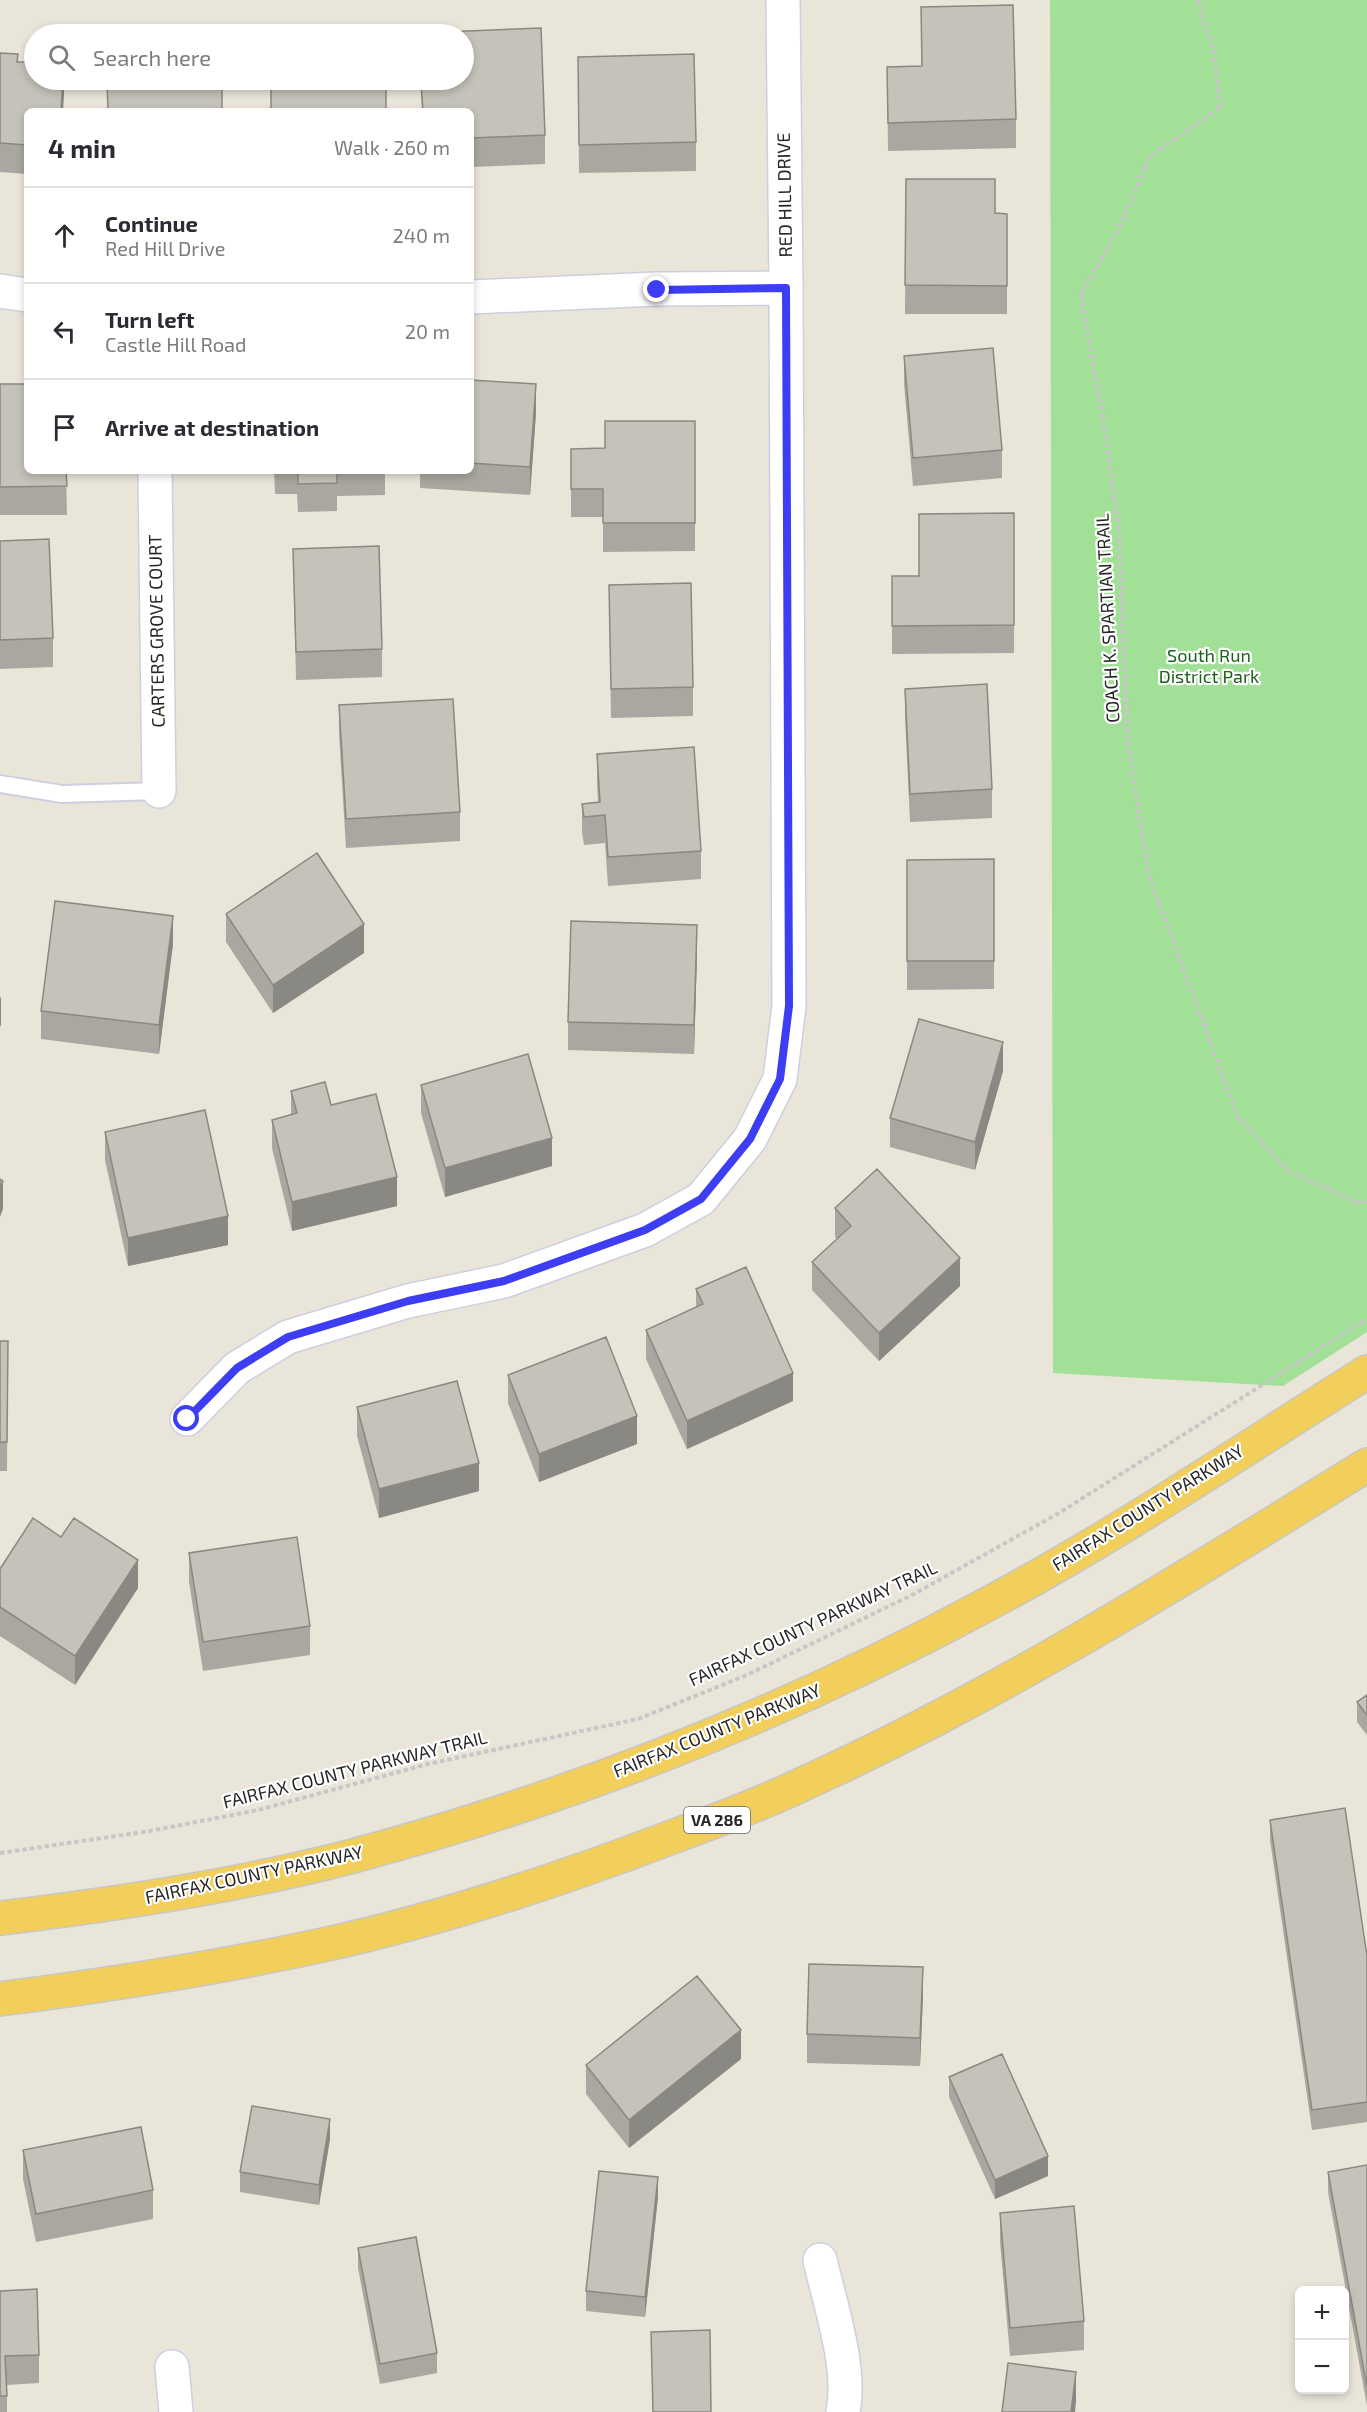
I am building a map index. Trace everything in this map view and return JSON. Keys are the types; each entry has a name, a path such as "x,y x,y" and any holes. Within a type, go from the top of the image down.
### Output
{"highway":[{"name":"FAIRFAX COUNTY PARKWAY","path":"0,1918 162,1896 351,1856 435,1833 573,1788 708,1738 849,1675 988,1605 1115,1530 1367,1372"},
{"name":"VA 286","path":"0,1999 168,1975 296,1951 383,1930 485,1902 549,1881 723,1818 801,1786 1022,1674 1160,1593 1367,1465"}],"street":[{"name":"RED HILL DRIVE","path":"187,1419 237,1368 288,1337 408,1301 504,1281 645,1230 701,1199 750,1139 780,1079 789,1006 783,0"},
{"path":"474,297 786,288"},
{"path":"0,291 24,295"},
{"name":"CARTERS GROVE COURT","path":"156,474 159,791"},
{"path":"820,2260 844,2366 845,2403 843,2412"},
{"path":"172,2367 176,2412"}],"lane":[{"path":"0,784 62,794 159,791"}],"path":[{"name":"COACH K. SPARTIAN TRAIL","path":"1198,0 1214,48 1221,108 1150,156 1123,220 1081,295 1107,443 1119,536 1128,743 1149,876 1238,1116 1287,1170 1360,1204 1367,1201"},
{"name":"FAIRFAX COUNTY PARKWAY TRAIL","path":"0,1853 150,1832 258,1810 428,1764 638,1719 747,1675 914,1594 1059,1513 1367,1318"}],"green space":[{"name":"South Run District Park","path":"1050,0 1367,0 1367,1332 1283,1386 1053,1373"}],"building":[{"path":"1013,5 1016,119 888,123 887,67 922,66 921,7"},
{"path":"541,28 545,135 474,138 474,108 423,108 422,90 474,90 474,31"},
{"path":"0,53 18,54 17,62 24,62 24,90 62,90 61,108 24,108 24,145 0,143"},
{"path":"694,54 696,142 579,145 578,57"},
{"path":"107,90 222,90 222,108 108,108"},
{"path":"271,90 386,90 386,108 271,108"},
{"path":"906,179 995,179 995,213 1007,214 1007,286 905,285"},
{"path":"993,348 1002,450 913,458 904,356"},
{"path":"474,380 536,384 530,467 474,463"},
{"path":"0,384 24,384 24,474 66,474 67,486 0,487"},
{"path":"605,421 695,421 695,523 603,523 603,489 571,489 571,449 605,448"},
{"path":"298,474 337,474 337,483 298,484"},
{"path":"1014,513 1014,625 892,626 892,576 919,576 919,514"},
{"path":"49,539 53,638 0,640 0,541"},
{"path":"379,546 382,649 296,652 293,549"},
{"path":"691,583 693,687 611,689 609,585"},
{"path":"987,684 992,789 910,794 905,689"},
{"path":"453,699 460,812 346,819 339,705"},
{"path":"694,747 701,851 608,857 605,815 584,817 582,804 600,802 597,754"},
{"path":"317,853 364,924 273,985 226,914"},
{"path":"994,859 994,961 907,961 907,860"},
{"path":"55,901 173,916 159,1025 41,1011"},
{"path":"571,921 697,925 694,1025 568,1022"},
{"path":"919,1019 1003,1042 975,1142 890,1118"},
{"path":"528,1054 552,1138 445,1168 421,1085"},
{"path":"325,1082 331,1105 376,1094 397,1177 292,1202 272,1120 297,1113 291,1091"},
{"path":"205,1110 228,1216 128,1238 105,1132"},
{"path":"877,1169 960,1258 879,1333 812,1262 851,1226 835,1208"},
{"path":"746,1267 793,1373 687,1421 646,1330 703,1304 696,1289"},
{"path":"606,1337 637,1416 539,1454 508,1375"},
{"path":"0,1341 8,1341 7,1442 0,1442"},
{"path":"457,1381 479,1463 379,1489 357,1407"},
{"path":"33,1518 61,1537 74,1518 138,1560 75,1656 0,1607 0,1569"},
{"path":"297,1537 310,1626 203,1642 189,1553"},
{"path":"1367,1695 1367,1715 1357,1702"},
{"path":"1345,1808 1367,1956 1367,2102 1312,2110 1270,1820"},
{"path":"809,1964 923,1967 920,2038 807,2034"},
{"path":"697,1976 741,2030 629,2120 586,2065"},
{"path":"1002,2054 1048,2156 995,2180 949,2077"},
{"path":"252,2106 330,2119 319,2185 240,2172"},
{"path":"141,2127 153,2190 36,2214 23,2150"},
{"path":"1367,2165 1367,2387 1349,2286 1328,2172"},
{"path":"599,2171 658,2177 645,2297 586,2291"},
{"path":"1074,2206 1084,2321 1010,2328 1000,2213"},
{"path":"416,2237 437,2353 380,2364 358,2248"},
{"path":"37,2289 39,2355 5,2356 7,2396 0,2396 0,2291"},
{"path":"710,2330 711,2412 653,2412 651,2332"},
{"path":"1008,2363 1076,2372 1071,2412 1002,2412"}],"route":[{"path":"187,1419 237,1368 288,1337 408,1301 504,1281 645,1230 701,1199 750,1139 780,1079 789,1006 786,288 657,290"}]}
